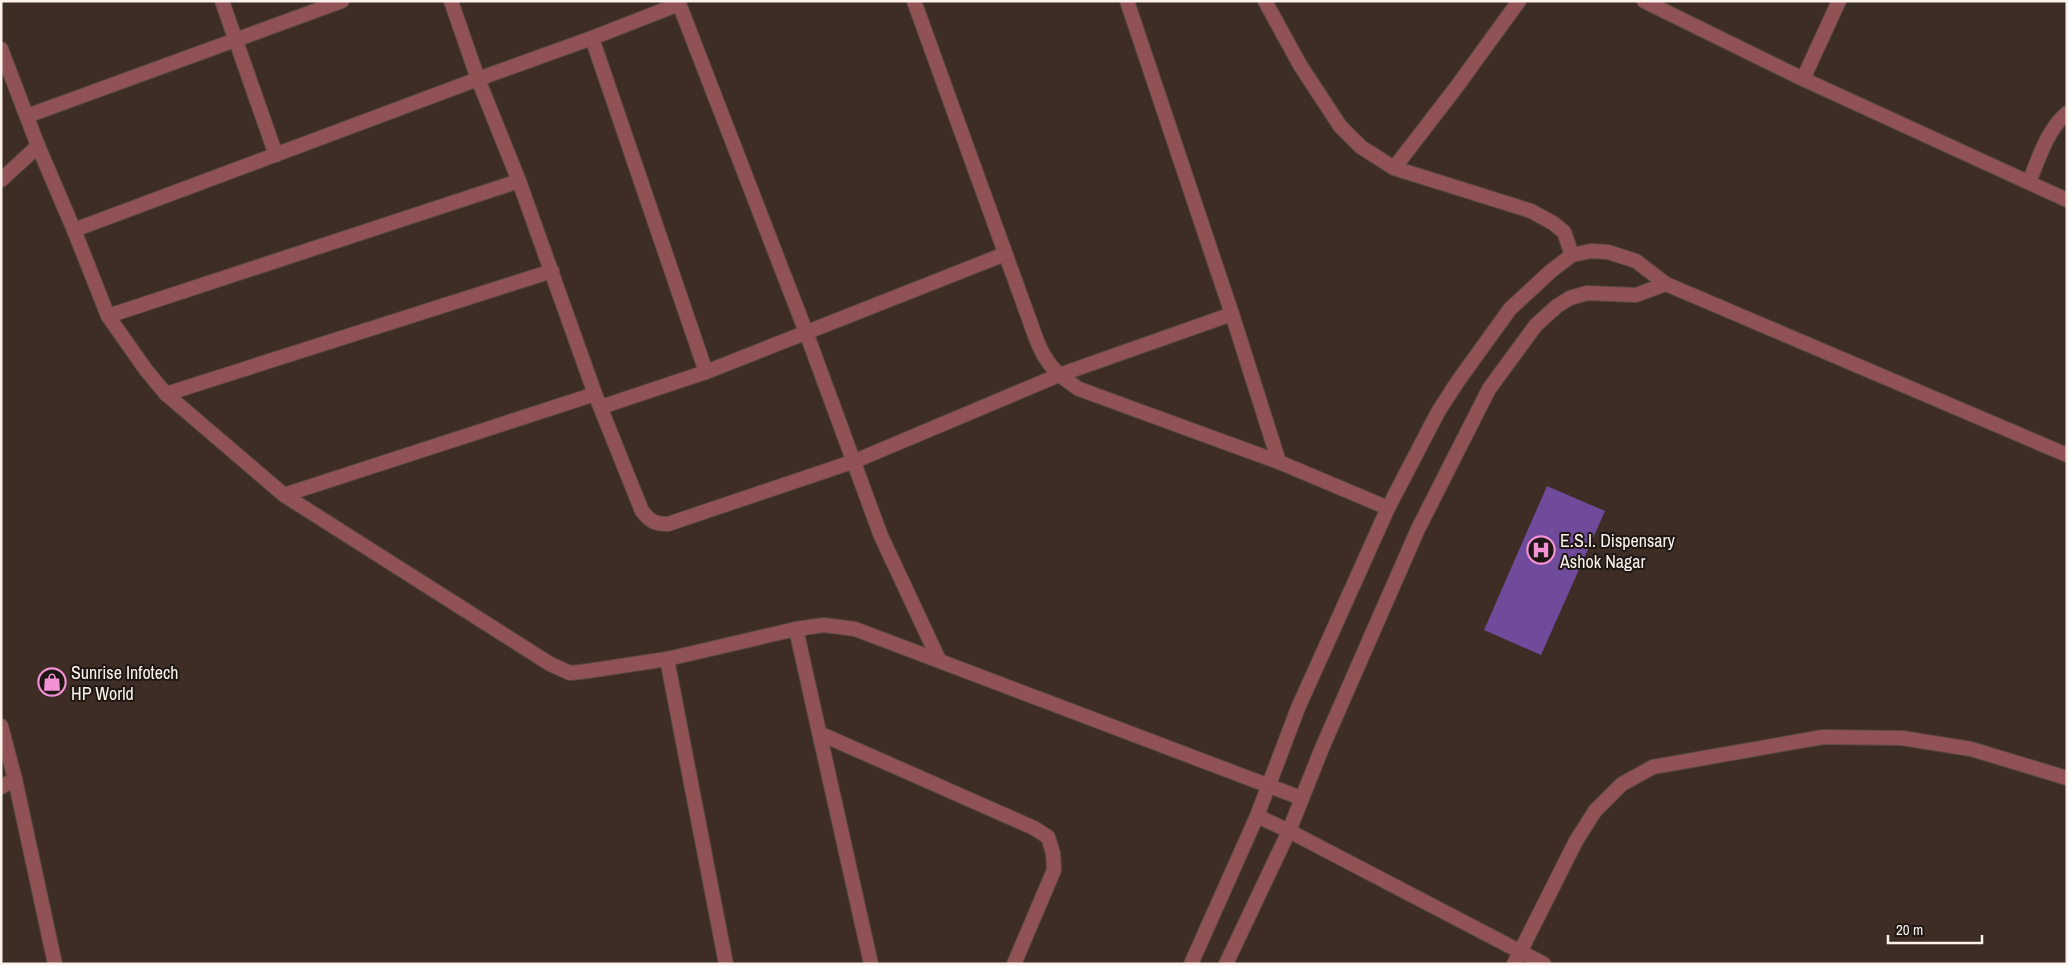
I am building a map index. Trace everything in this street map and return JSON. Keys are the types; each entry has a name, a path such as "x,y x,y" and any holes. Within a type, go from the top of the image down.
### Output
{"street":[{"path":"222,1 276,155"},
{"path":"27,116 342,1"},
{"path":"451,1 478,79 519,181 601,408 642,511 651,522 668,524 855,461 1058,375 1232,314"},
{"path":"914,1 1044,359 1058,375 1079,390 1279,462 1388,508"},
{"path":"1127,1 1232,314 1279,462"},
{"path":"1265,1 1300,65 1340,126 1361,147 1394,168 1531,211 1553,223 1564,232 1572,255"},
{"path":"1394,168 1519,1"},
{"path":"1644,1 1803,79 2067,200"},
{"path":"1803,79 1839,1"},
{"path":"74,230 592,38 678,3 806,332 881,536 939,660"},
{"path":"592,38 706,372"},
{"path":"1,48 38,146 108,316 146,370 166,394 284,495 556,667 570,673 667,659 796,629 824,625 855,629 1301,798"},
{"path":"2028,182 2050,133 2059,120 2067,113"},
{"path":"1,180 38,146"},
{"path":"108,316 519,181"},
{"path":"1191,964 1257,816 1298,708 1388,508 1438,412 1510,309 1551,271 1572,255 1591,251 1608,252 1636,261 1666,284 2067,455"},
{"path":"601,408 706,372 1005,254"},
{"path":"166,394 552,271"},
{"path":"1226,964 1289,830 1301,798 1418,528 1489,389 1536,325 1557,306 1570,298 1587,293 1636,294 1666,284"},
{"path":"284,495 596,394"},
{"path":"796,629 872,964"},
{"path":"667,659 726,964"},
{"path":"1,726 16,779 55,964"},
{"path":"821,734 1034,828 1048,837 1054,853 1054,870 1014,964"},
{"path":"1517,958 1576,841 1596,811 1622,784 1653,767 1823,737 1902,738 1971,749 2067,778"},
{"path":"1,787 16,779"},
{"path":"1257,816 1289,830 1517,958 1544,964"}],"building":[{"path":"1547,486 1605,511 1541,655 1484,630"}],"place":[{"name":"E.S.I. Dispensary Ashok Nagar","path":"1541,550"},
{"name":"Sunrise Infotech HP World","path":"52,682"}]}
